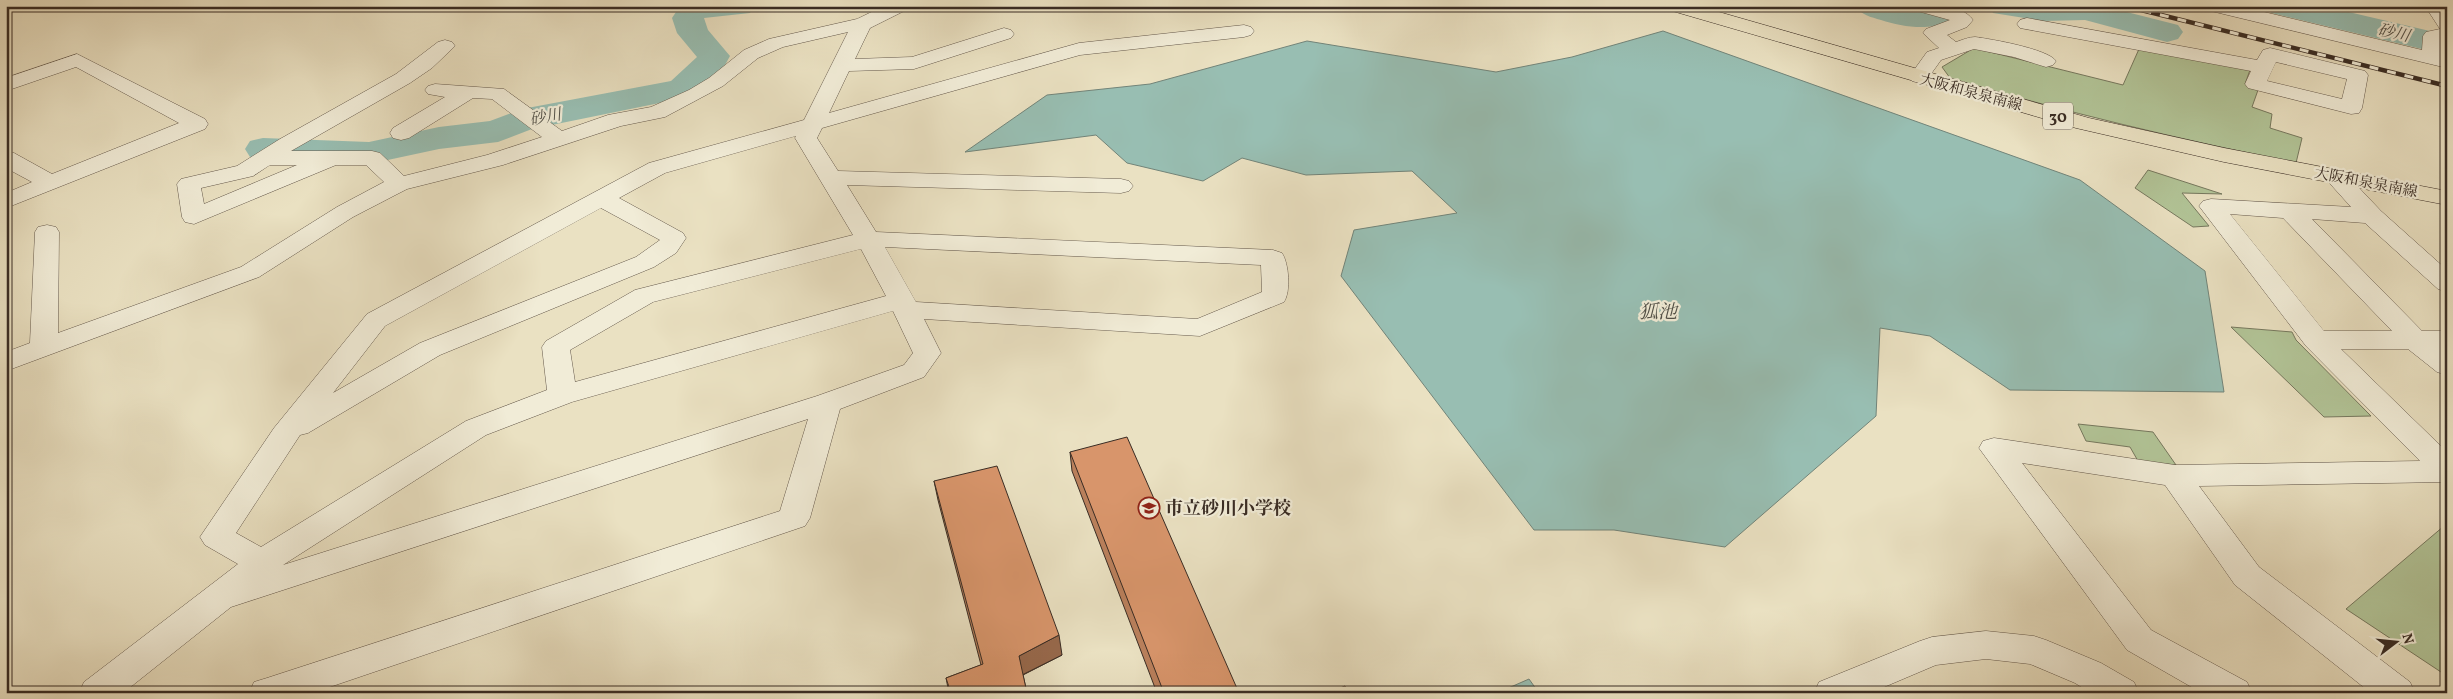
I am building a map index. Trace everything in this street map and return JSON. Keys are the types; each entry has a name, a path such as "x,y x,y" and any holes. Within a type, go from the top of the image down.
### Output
{"main road":[{"name":"大阪和泉泉南線","path":"1676,6 1781,35 1919,78 2084,123 2224,156 2447,198"}],"street":[{"path":"6,362 250,272 345,212 399,184 495,160 616,120 657,112 696,94 716,82 751,54 776,44 862,24 899,6"},
{"path":"1921,6 1956,16 1963,20 1960,23 1933,33 1954,50"},
{"path":"2434,6 2447,25"},
{"path":"2223,7 2438,47"},
{"path":"2018,52 2028,19 2262,66"},
{"path":"219,598 828,403 914,371 927,353 905,305 869,239 806,138 811,123 843,65 862,24"},
{"path":"262,562 216,537 284,435 376,320 656,168 1079,49 1244,31"},
{"path":"843,65 914,63 1004,34"},
{"path":"1919,78 1934,56 1973,43 2018,52 2046,61"},
{"path":"332,158 194,217 189,184 245,170 292,140 351,111 423,66 445,46"},
{"path":"6,85 76,60 197,124 6,201"},
{"path":"435,90 497,93 559,139"},
{"path":"402,133 468,92"},
{"path":"6,158 50,183"},
{"path":"265,158 372,158 399,184"},
{"path":"2336,177 2372,216 2447,284"},
{"path":"831,178 1121,186"},
{"path":"284,435 430,348 644,262 667,248 674,238 601,198"},
{"path":"2372,216 2211,206 2316,340 2447,470"},
{"path":"2290,210 2416,341 2447,366"},
{"path":"44,347 47,232"},
{"path":"97,693 262,562 476,428 562,395 905,305 1200,328 1276,296 1273,258 869,239 644,296 556,347 562,395"},
{"path":"2316,340 2447,340"},
{"path":"267,693 794,518 828,403"},
{"path":"2234,693 2139,640 1994,448 2175,476 2447,470"},
{"path":"2175,476 2247,576 2396,693"},
{"path":"1832,693 1932,651 1986,646 2034,650 2088,673 2120,693"}],"green space":[{"path":"1974,48 2123,85 2139,49 2250,70 2245,84 2258,90 2252,107 2272,114 2270,128 2302,138 2296,163 2122,124 1950,78 1942,67"},
{"path":"2148,170 2222,194 2182,193 2209,226 2193,227 2135,188"},
{"path":"2231,327 2292,332 2296,340 2371,416 2324,417"},
{"path":"2078,424 2153,432 2176,465 2138,461 2130,447 2086,441"},
{"path":"2444,526 2447,527 2447,676 2346,609"}],"water":[{"name":"狐池","path":"1663,31 2080,180 2205,271 2224,392 2010,390 1930,336 1880,328 1876,416 1725,547 1614,530 1534,530 1341,276 1354,230 1457,213 1412,171 1306,175 1242,158 1203,181 1127,163 1096,135 965,152 1047,95 1150,84 1307,41 1496,72 1572,57"},
{"path":"1529,679 1539,693 1497,693"}],"building":[{"path":"1127,437 1239,693 1164,693 1070,452"},
{"path":"997,466 1059,635 1019,656 1027,693 951,693 946,678 983,664 934,481"},
{"path":"1345,686 1349,693 1328,693"}],"waterway":[{"name":"砂川","path":"263,149 369,153 439,138 498,131 522,120 682,89 708,67 714,56 693,33 688,18 692,12 708,8 739,6"},
{"name":"砂川","path":"1870,6 1912,18 1932,17 1952,6"},
{"name":"砂川","path":"2004,6 2043,12 2085,11 2167,32"},
{"name":"砂川","path":"2282,6 2447,45"}],"railway":[{"path":"2125,6 2447,86"}],"place":[{"name":"市立砂川小学校","path":"1149,508"}]}
